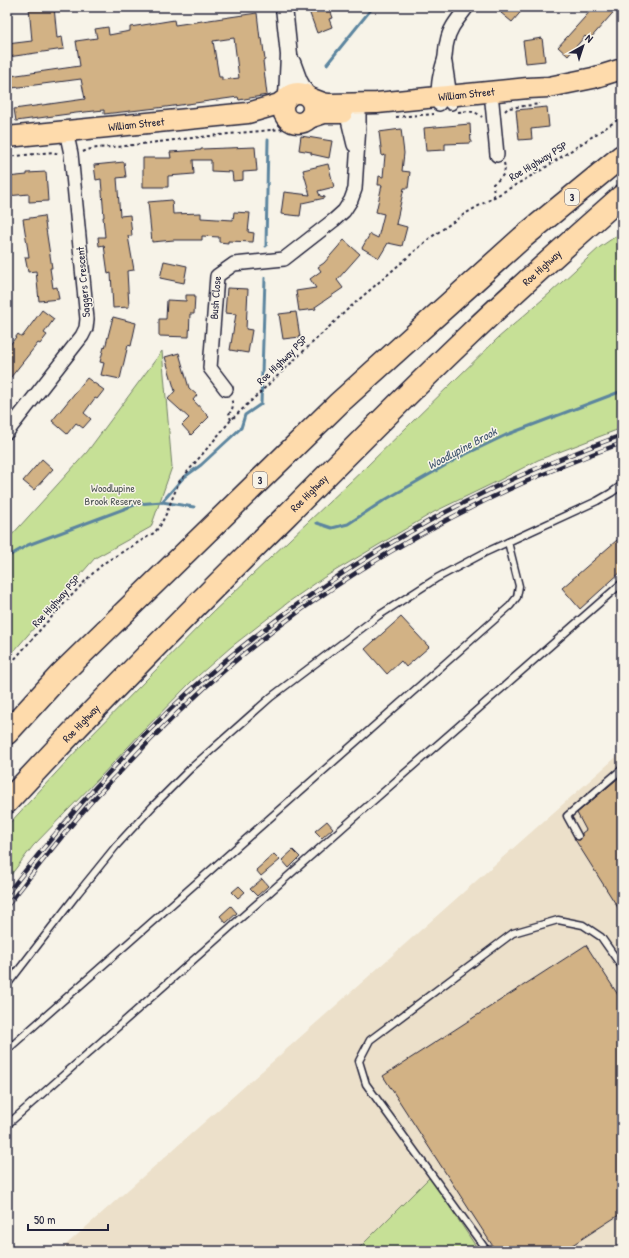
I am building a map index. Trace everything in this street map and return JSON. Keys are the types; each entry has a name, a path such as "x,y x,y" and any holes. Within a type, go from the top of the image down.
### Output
{"highway":[{"name":"3","path":"7,733 60,675 339,403 522,238 622,156"},
{"name":"Roe Highway","path":"7,802 86,717 170,631 467,337 531,277 622,196"},
{"path":"531,277 622,212"}],"main road":[{"name":"William Street","path":"492,106 528,88 549,87 593,78 622,69"},
{"name":"William Street","path":"9,145 68,142 260,120 279,115 299,121 324,113 353,108 446,105 492,106 529,96 550,95 596,88 622,81"},
{"name":"William Street","path":"68,142 248,113 298,97 353,108"},
{"path":"298,97 313,105 313,110 299,121 283,109 283,104 298,97"}],"street":[{"path":"284,7 289,55 298,97"},
{"path":"446,105 440,74 445,59 447,41 450,31 467,7"},
{"path":"492,106 497,155"},
{"name":"Bush Close","path":"226,389 210,368 217,276 234,264 284,259 344,211 351,200 355,188 357,158 353,108"},
{"name":"Saggers Crescent","path":"7,432 82,336 86,328 87,319 68,142"}],"lane":[{"path":"7,985 116,846 190,768 271,697 378,616 437,578 484,553 597,502 622,484"},
{"path":"7,1050 510,606 517,597 519,586 508,542"},
{"path":"7,1125 622,583"},
{"path":"578,836 567,816 622,768"},
{"path":"487,1251 366,1084 359,1061 370,1040 513,933 558,920 583,925 601,937 622,967"}],"path":[{"path":"396,117 446,105 477,113 492,106 504,111 508,108 540,104"},
{"name":"Roe Highway PSP","path":"7,668 89,577 104,563 154,533 160,526 166,514 178,482 231,420 348,309 430,238 463,215 543,169 622,117"},
{"path":"9,145 60,154 68,142 82,153 90,149 257,131 299,121"},
{"path":"494,197 493,184 503,176 506,169 504,162 497,155"},
{"path":"226,389 233,405 229,414 231,420"}],"shaded area":[{"path":"622,752 622,1251 59,1251 545,820"}],"green space":[{"path":"622,232 622,428 538,460 434,512 323,578 290,601 231,647 191,682 33,846 7,880 7,826 80,747 212,613 366,467 498,338 600,247"},
{"name":"Woodlupine Brook Reserve","path":"162,351 172,467 151,527 95,558 7,659 7,536 10,537 87,452"},
{"path":"430,1177 479,1251 356,1251"}],"building":[{"path":"29,7 54,7 57,38 62,37 64,49 8,57 7,44 32,41"},
{"path":"321,7 329,7 333,18 329,19 332,27 317,33 309,11"},
{"path":"506,7 525,7 512,22 501,13"},
{"path":"594,7 618,7 589,40 585,36 568,56 558,47"},
{"path":"257,13 260,39 262,38 265,60 263,61 267,95 239,100 238,97 104,114 104,110 16,121 14,109 85,99 81,79 12,88 10,76 80,66 76,41 97,38 95,29 108,27 109,35 130,31 130,27 174,20 175,25","holes":["234,38 239,78 222,80 222,77 219,77 213,41"]},
{"path":"542,38 545,61 526,63 523,41"},
{"path":"547,107 549,127 531,129 532,139 519,140 516,110"},
{"path":"470,124 471,143 445,144 445,150 426,151 424,128"},
{"path":"401,129 404,153 402,171 410,172 408,188 404,188 396,224 407,227 402,246 388,243 379,258 362,248 370,234 378,238 384,214 376,212 382,185 378,185 379,176 383,177 385,155 382,156 379,132"},
{"path":"301,136 332,141 329,158 299,150"},
{"path":"255,147 257,171 243,172 243,180 233,181 232,172 211,171 211,160 193,160 194,174 168,176 168,187 143,187 143,158 171,158 170,152"},
{"path":"124,162 126,177 117,178 120,216 130,215 132,236 128,236 134,270 127,271 129,307 113,308 111,273 108,274 104,245 99,246 98,237 105,237 104,217 101,179 96,180 94,165"},
{"path":"328,164 334,187 318,191 320,196 325,198 302,203 300,216 281,214 284,192 310,195 303,170"},
{"path":"46,172 48,201 29,202 29,194 7,196 7,177 27,175 27,173"},
{"path":"172,200 173,214 201,213 201,218 233,220 234,212 250,213 248,232 254,233 253,242 219,242 219,237 202,236 202,240 152,242 148,202"},
{"path":"44,216 52,268 50,268 53,288 57,287 59,299 39,301 36,271 28,272 25,257 29,257 23,219"},
{"path":"344,240 360,254 337,280 343,288 315,307 316,309 299,311 296,291 316,288 310,279 321,271 318,267 324,263"},
{"path":"164,261 187,266 184,283 160,278"},
{"path":"227,288 248,289 246,329 252,330 248,353 230,350 236,314 225,313"},
{"path":"186,295 195,295 194,314 190,314 189,337 159,336 159,319 166,319 167,300 186,301"},
{"path":"42,310 54,319 44,333 47,335 40,344 38,343 7,382 7,349 18,334 22,337"},
{"path":"296,312 300,337 283,339 279,314"},
{"path":"113,317 136,323 131,346 128,345 120,379 101,375 104,363 100,362"},
{"path":"179,353 189,388 197,395 193,400 209,417 191,435 182,425 189,418 168,399 175,391 165,357"},
{"path":"87,378 104,390 97,399 95,398 84,413 91,419 83,428 76,423 67,434 52,421"},
{"path":"42,459 53,469 34,490 23,481"},
{"path":"617,540 622,545 622,571 580,609 562,588"},
{"path":"401,617 429,647 406,667 401,661 387,674 365,649"},
{"path":"622,775 622,914 574,838 580,840 582,833 586,830 577,813"},
{"path":"327,821 333,828 322,838 315,831"},
{"path":"293,850 300,857 289,868 282,860"},
{"path":"274,854 280,860 261,876 256,870"},
{"path":"262,879 268,886 257,896 250,889"},
{"path":"239,886 245,892 238,898 232,892"},
{"path":"231,906 237,913 226,923 220,916"},
{"path":"586,945 622,1001 622,1213 563,1251 496,1251 383,1076"}],"waterway":[{"path":"327,64 373,7"},
{"path":"266,246 268,140"},
{"path":"162,502 183,478 201,465 241,428 245,415 261,404 265,278"},
{"name":"Woodlupine Brook","path":"317,523 332,528 348,524 383,501 460,457 506,435 622,391"},
{"name":"Woodlupine Brook","path":"7,557 28,545 137,504 162,502 194,507"}],"railway":[{"path":"7,894 94,788 141,738 190,691 258,634 329,582 404,535 442,514 516,478 622,435"},
{"path":"7,906 86,808 148,743 190,701 219,675 278,627 323,594 370,564 468,509 518,485 622,443"}]}
